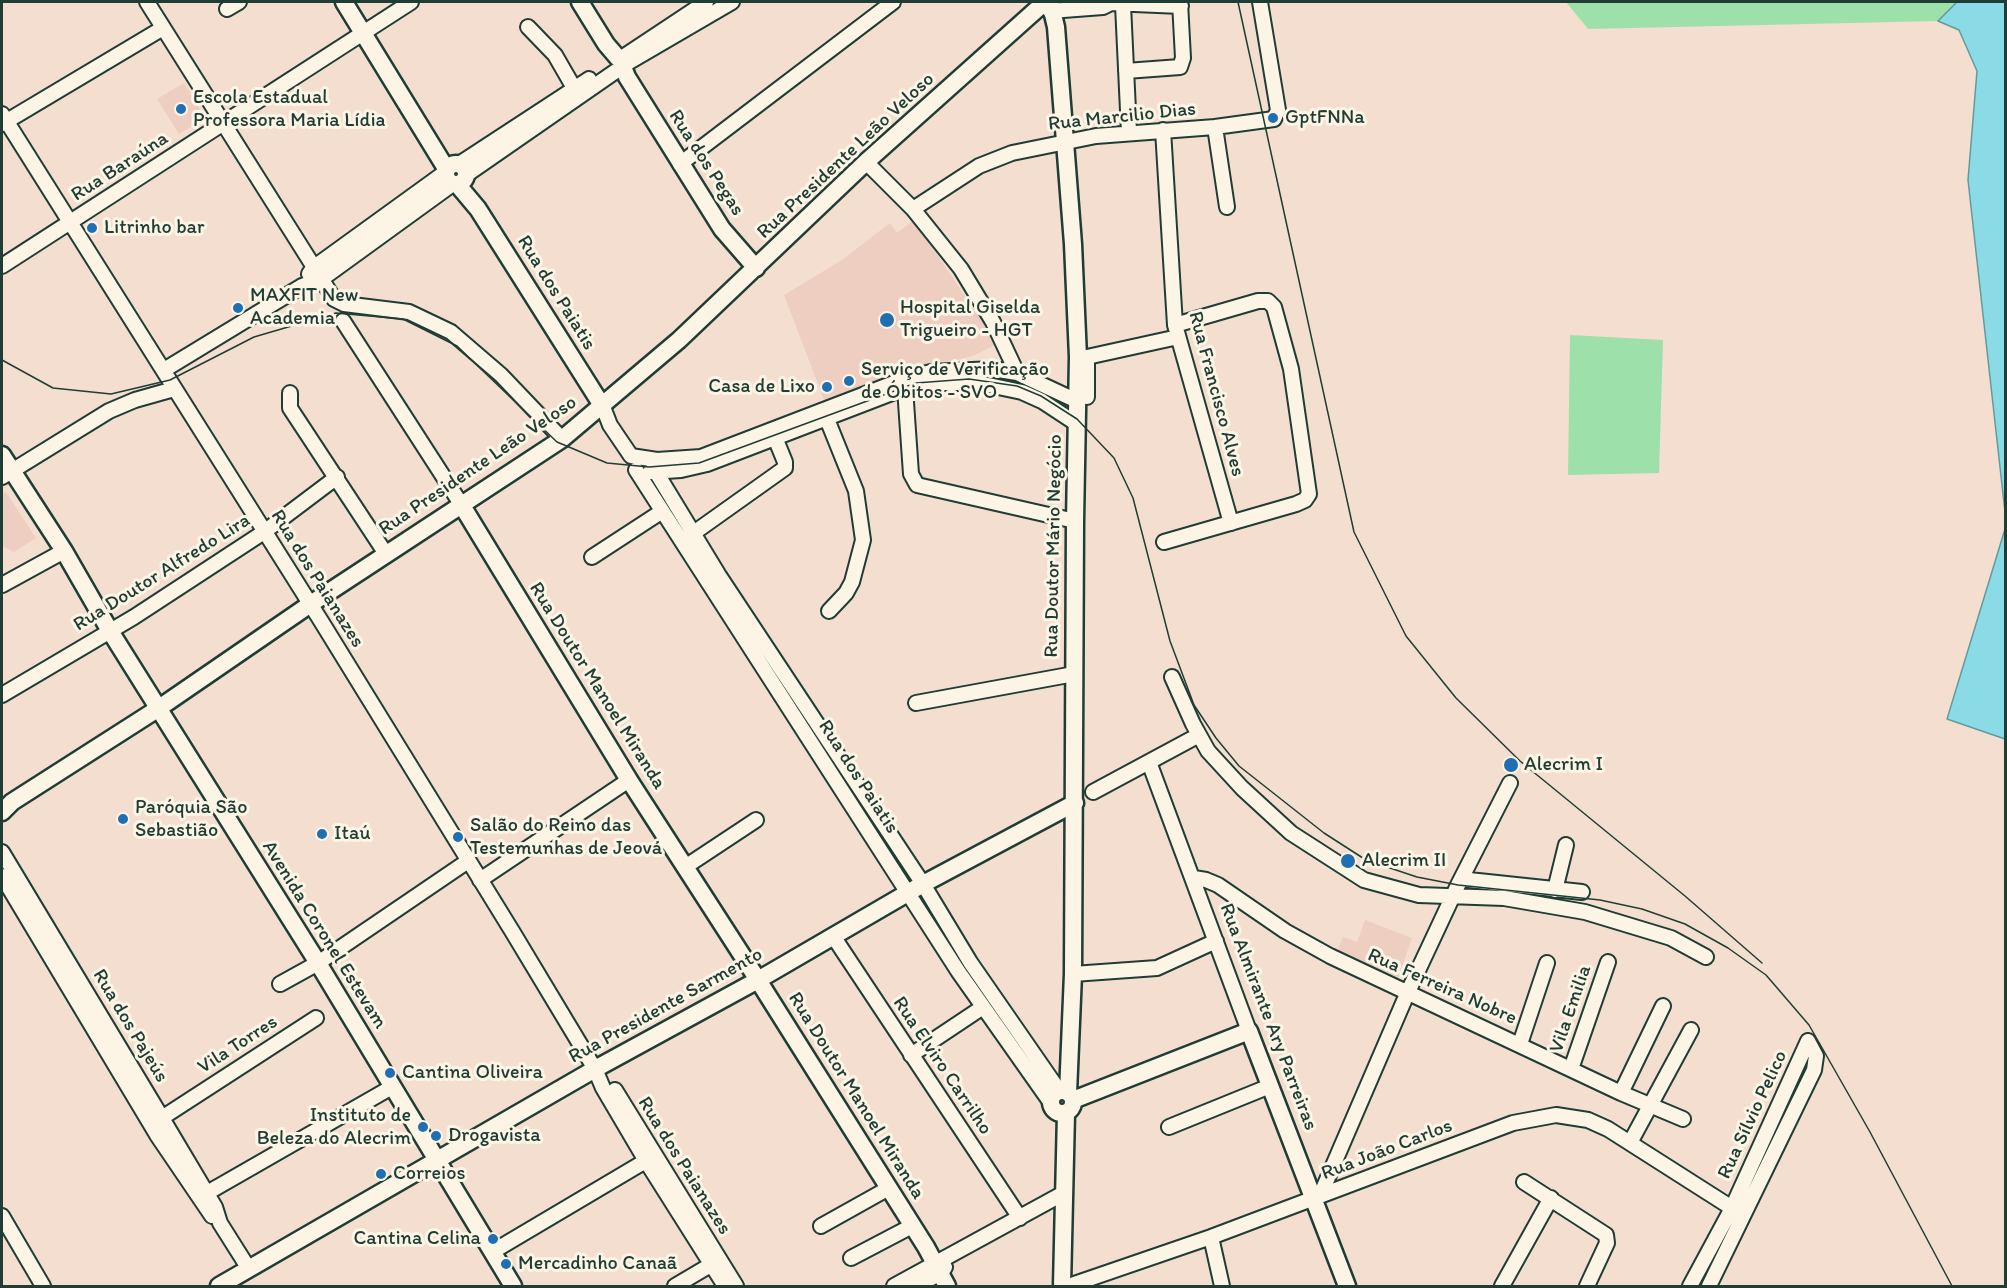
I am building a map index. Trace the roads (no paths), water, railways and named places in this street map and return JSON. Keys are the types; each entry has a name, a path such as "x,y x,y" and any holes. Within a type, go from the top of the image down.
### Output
{"main road":[{"name":"Rua dos Paiatis","path":"344,2 437,150 456,173 603,407"},
{"name":"Rua dos Pegas","path":"580,2 722,229 756,268"},
{"name":"Rua Doutor Mário Negócio","path":"1044,8 1056,27 1082,399 1077,424 1075,521 1073,974 1064,1099 1063,1255 1070,1286"},
{"name":"Rua Presidente Leão Veloso","path":"5,807 159,708 309,604 562,439 603,407 756,268 866,162 1044,8"},
{"name":"Avenida Coronel Estevam","path":"2,455 6,474 64,551 110,631 318,963 513,1287"},
{"name":"Rua Doutor Manoel Miranda","path":"461,504 629,780 912,1226 944,1270"},
{"name":"Rua Presidente Sarmento","path":"219,1287 595,1069 758,980 916,888 1075,803"},
{"name":"Rua Almirante Ary Parreiras","path":"1249,1030 1317,1197 1347,1287"},
{"path":"1064,1099 1094,1090 1249,1030"}],"street":[{"path":"147,2 334,299 344,304 409,312 451,332 501,375 562,439"},
{"name":"Rua Baraúna","path":"2,266 411,2"},
{"path":"302,286 313,267 618,64 706,2"},
{"path":"164,370 302,286 323,279 456,173 574,88 732,2"},
{"path":"680,164 893,2"},
{"name":"Rua Marcilio Dias","path":"913,209 988,161 1065,140 1129,132 1215,127 1274,119 1277,115 1260,2"},
{"path":"1044,8 1111,3 1123,5 1181,4 1183,58 1180,67 1126,71"},
{"path":"1123,5 1129,132"},
{"path":"528,27 555,55 574,88"},
{"path":"3,120 163,28"},
{"name":"Rua dos Paianazes","path":"3,120 164,370 480,880 595,1069 603,1088 651,1158 716,1262 736,1287"},
{"path":"1215,127 1227,207"},
{"name":"Rua Francisco Alves","path":"1163,130 1177,331 1231,523"},
{"path":"866,162 913,209 961,269 993,322 1017,373"},
{"path":"648,459 701,457 874,390 931,372 993,369 1017,373 1082,399 1087,357 1177,331 1258,301 1271,303 1278,317 1299,414 1310,494 1305,500 1164,542"},
{"name":"Rua Doutor Manoel Miranda","path":"343,321 461,504"},
{"path":"656,472 707,464 776,440 905,388 967,382 1008,388 1033,396 1077,424"},
{"path":"905,388 911,474 917,484 1075,521"},
{"path":"6,474 109,411 135,399 174,389"},
{"path":"290,393 290,408 386,554"},
{"name":"Rua dos Paiatis","path":"603,407 610,426 631,456 648,459"},
{"name":"Rua dos Paiatis","path":"603,407 618,421 648,459"},
{"path":"827,419 856,491 863,540 852,582 846,593 829,611"},
{"path":"681,542 784,468 785,462 776,440"},
{"name":"Rua dos Paiatis","path":"1007,1030 970,962 916,888 843,794 721,590 694,533 656,472 636,470 681,542 721,590 855,785 916,888 958,971 983,1007 1007,1030 1064,1099"},
{"name":"Rua Doutor Alfredo Lira","path":"2,695 110,631 264,532 337,477"},
{"path":"592,557 662,512"},
{"path":"2,585 64,551"},
{"path":"916,703 1074,674"},
{"path":"1172,676 1198,735 1208,751 1263,808 1291,833 1350,873 1401,892 1456,898 1503,898 1585,912 1671,938 1706,957"},
{"path":"1093,792 1198,735"},
{"name":"Rua Almirante Ary Parreiras","path":"1149,762 1249,1030"},
{"path":"480,880 629,780"},
{"path":"1317,1197 1407,994 1456,898 1510,783"},
{"path":"843,794 855,785"},
{"path":"1456,898 1469,880 1510,798"},
{"path":"685,867 756,820"},
{"path":"1555,890 1566,845"},
{"name":"Rua dos Pajeús","path":"2,852 118,1058"},
{"path":"279,984 318,963 468,861"},
{"name":"Rua dos Pajeús","path":"2,876 157,1121 207,1193 220,1223 249,1269"},
{"name":"Rua Ferreira Nobre","path":"1194,878 1212,882 1307,944 1407,994 1520,1044 1620,1093 1683,1119"},
{"path":"1469,880 1582,892"},
{"name":"Rua Elviro Carrilho","path":"833,936 1020,1218"},
{"path":"1073,974 1157,968 1216,941"},
{"path":"958,971 970,962"},
{"name":"Vila Emilia","path":"1571,1069 1608,962"},
{"path":"1520,1044 1547,963"},
{"path":"1620,1093 1663,1006"},
{"path":"911,1055 983,1007"},
{"name":"Vila Torres","path":"157,1121 316,1018"},
{"path":"1631,1141 1691,1030"},
{"name":"Rua Sílvio Pelico","path":"1691,1286 1732,1208 1808,1041 1815,1056 1814,1070 1709,1287"},
{"path":"1169,1127 1270,1086"},
{"path":"207,1193 392,1087"},
{"name":"Rua João Carlos","path":"1070,1286 1211,1237 1513,1123 1556,1115 1588,1120 1631,1141 1732,1208"},
{"name":"Rua dos Pajeús","path":"157,1121 199,1200 220,1223"},
{"path":"492,1252 651,1158"},
{"path":"1524,1182 1603,1230 1608,1238 1587,1287"},
{"path":"821,1226 889,1188"},
{"path":"916,1287 1020,1218 1064,1193"},
{"path":"1502,1287 1551,1198"},
{"path":"2,1216 43,1287"},
{"path":"851,1258 912,1226"},
{"path":"1211,1237 1221,1287"},
{"path":"675,1287 716,1262"},
{"name":"Rua dos Paianazes","path":"716,1262 725,1287"},
{"path":"894,1287 944,1270"}],"water":[{"path":"1957,2 2005,2 2005,512 1968,180 1977,71 1959,30 1938,21"},
{"path":"2005,529 2006,739 1947,719"}],"tram line":[{"path":"1238,2 1354,532 1406,636 1456,698 1520,761 1685,896 1762,963"},
{"path":"2,360 53,388 111,394 170,380 254,337 336,313 403,319 457,346 557,442 607,463 649,467 699,463 916,383 969,379 1017,386 1041,396 1077,419 1114,458 1133,498 1170,641 1194,705 1216,738 1239,766 1324,833 1366,860 1417,877 1458,885 1600,900 1642,909 1685,924 1728,948 1766,975 1809,1025 1870,1132 1952,1286"}],"place":[{"name":"Escola Estadual Professora Maria Lídia","path":"181,109"},
{"name":"GptFNNa","path":"1273,118"},
{"name":"Litrinho bar","path":"92,228"},
{"name":"MAXFIT New Academia","path":"238,308"},
{"name":"Hospital Giselda Trigueiro - HGT","path":"887,320"},
{"name":"Serviço de Verificação de Óbitos - SVO","path":"849,381"},
{"name":"Casa de Lixo","path":"827,387"},
{"name":"Alecrim I","path":"1511,765"},
{"name":"Paróquia São Sebastião","path":"123,819"},
{"name":"Itaú","path":"322,834"},
{"name":"Salão do Reino das Testemunhas de Jeová","path":"458,837"},
{"name":"Alecrim II","path":"1348,861"},
{"name":"Cantina Oliveira","path":"390,1073"},
{"name":"Instituto de Beleza do Alecrim","path":"423,1127"},
{"name":"Drogavista","path":"436,1136"},
{"name":"Correios","path":"381,1174"},
{"name":"Cantina Celina","path":"493,1239"},
{"name":"Mercadinho Canaã","path":"506,1264"}]}
